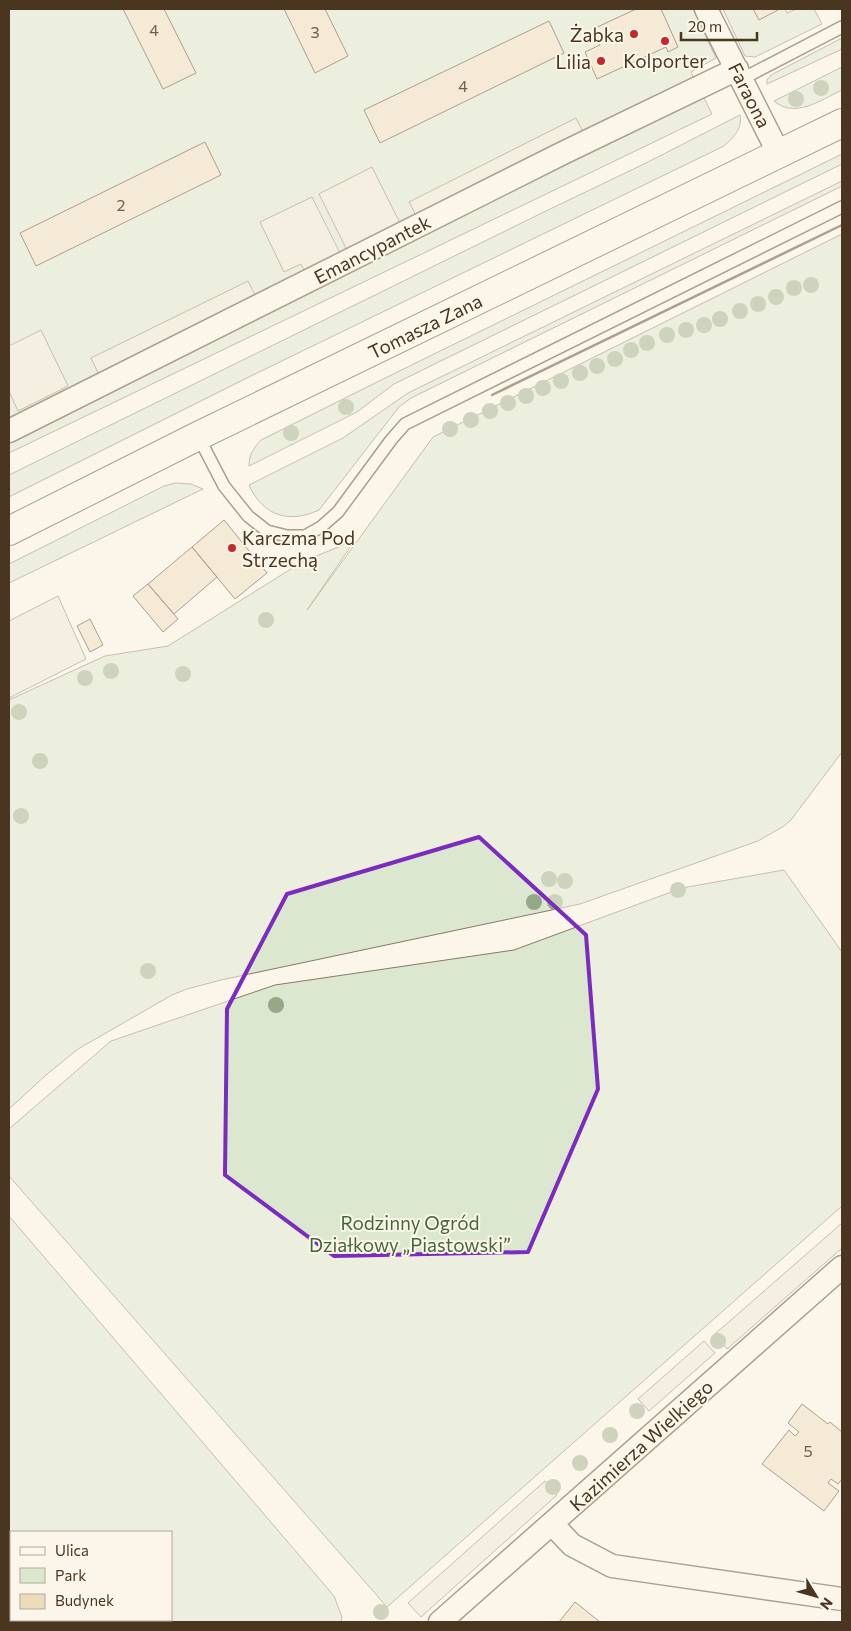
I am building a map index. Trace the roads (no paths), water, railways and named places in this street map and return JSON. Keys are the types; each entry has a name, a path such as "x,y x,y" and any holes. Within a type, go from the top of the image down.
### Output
{"street":[{"name":"Faraona","path":"706,9 779,154"},
{"name":"Emancypantek","path":"9,431 554,157 739,74"},
{"name":"Tomasza Zana","path":"9,531 198,436 842,123"},
{"name":"Kazimierza Wielkiego","path":"440,1622 842,1267"},
{"path":"552,1524 572,1546 612,1566 842,1599"}],"lane":[{"path":"739,74 842,27"},
{"path":"198,436 224,486 248,516 267,531 287,536 305,536 321,527 338,512 405,424 842,207"}],"place":[{"name":"Żabka","path":"634,34"},
{"name":"Kolporter","path":"665,41"},
{"name":"Lilia","path":"601,61"},
{"name":"Karczma Pod Strzechą","path":"232,548"}],"park label":[{"name":"Rodzinny Ogród Działkowy „Piastowski”","path":"410,1233"}]}
